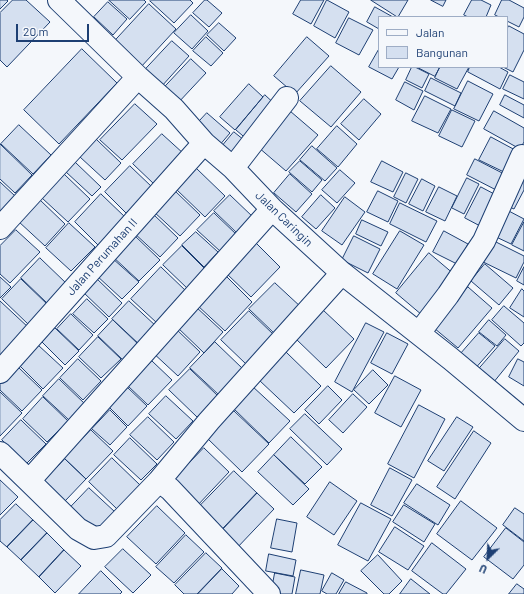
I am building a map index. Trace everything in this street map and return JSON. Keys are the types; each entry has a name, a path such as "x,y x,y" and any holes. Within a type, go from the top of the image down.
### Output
{"street":[{"name":"Jalan Caringin","path":"59,0 138,77 174,108 204,143 233,168 272,209 342,273 419,333 524,420"},
{"path":"0,228 138,77"},
{"path":"233,168 287,98"},
{"name":"Jalan Perumahan II","path":"0,372 204,143"},
{"path":"419,333 448,295 484,241 522,156"},
{"path":"29,481 272,209"},
{"path":"0,453 78,529 94,538 106,536 159,481 209,421 342,273"},
{"path":"159,481 170,489 269,594"}],"building":[{"path":"0,0 8,1 0,9"},
{"path":"13,0 26,0 50,22 7,67 0,60 0,13"},
{"path":"109,0 144,0 146,2 130,19"},
{"path":"190,0 193,3 174,23 150,1"},
{"path":"205,0 207,0 222,13 209,27 193,13"},
{"path":"301,0 324,0 311,24 293,14"},
{"path":"327,0 349,12 335,38 314,26"},
{"path":"371,0 408,0 399,16"},
{"path":"431,0 446,0 443,6"},
{"path":"472,0 481,0 491,5 486,16 464,15"},
{"path":"502,0 509,0 524,8 524,17 519,27 508,22 508,16 495,15"},
{"path":"108,2 127,19 113,35 94,17"},
{"path":"149,4 176,29 140,68 113,43"},
{"path":"375,7 391,16 378,16 378,28 367,22"},
{"path":"191,15 208,31 192,49 174,33"},
{"path":"349,18 373,30 359,55 336,43"},
{"path":"219,23 236,38 224,51 207,35"},
{"path":"509,26 524,34 524,50 513,72 505,68 508,68"},
{"path":"206,37 223,53 211,66 193,51"},
{"path":"307,37 329,56 295,94 274,76"},
{"path":"172,41 189,56 161,87 143,72"},
{"path":"82,49 117,83 59,144 24,110"},
{"path":"378,51 378,68 398,68 392,79 369,67"},
{"path":"191,59 206,73 177,104 162,90"},
{"path":"331,66 361,92 331,127 300,101"},
{"path":"412,68 417,68 429,74 422,88 406,80"},
{"path":"419,68 439,68 435,76"},
{"path":"440,68 468,68 457,89 435,78"},
{"path":"470,68 501,68 508,72 500,89 468,72"},
{"path":"510,75 524,82 524,99 503,89"},
{"path":"431,78 461,93 455,106 425,91"},
{"path":"468,81 493,94 479,121 454,109"},
{"path":"405,82 423,91 414,110 396,100"},
{"path":"249,84 263,97 235,130 220,117"},
{"path":"265,95 278,107 249,141 236,130"},
{"path":"505,95 524,105 524,118 500,105"},
{"path":"425,96 451,109 438,133 412,121"},
{"path":"364,99 381,114 359,140 341,124"},
{"path":"135,104 157,124 122,160 100,140"},
{"path":"452,110 475,121 462,147 439,136"},
{"path":"290,111 318,135 286,171 258,147"},
{"path":"494,111 524,128 524,142 520,149 484,129"},
{"path":"207,113 230,133 218,147 194,127"},
{"path":"19,125 51,155 33,174 1,144"},
{"path":"337,126 357,144 338,167 317,149"},
{"path":"234,132 249,144 233,162 219,150"},
{"path":"162,134 184,154 154,184 133,164"},
{"path":"491,137 517,151 506,173 479,160"},
{"path":"96,139 121,163 105,180 80,157"},
{"path":"0,144 32,175 15,193 0,179"},
{"path":"312,146 337,168 325,181 300,160"},
{"path":"475,159 510,177 502,193 467,175"},
{"path":"300,161 322,180 312,192 289,172"},
{"path":"382,161 403,172 393,192 371,182"},
{"path":"75,162 101,187 92,196 66,172"},
{"path":"130,166 152,187 126,213 105,192"},
{"path":"196,168 225,196 205,217 176,189"},
{"path":"340,170 355,183 337,203 322,190"},
{"path":"406,173 418,179 406,203 394,197"},
{"path":"64,174 90,199 68,222 42,198"},
{"path":"290,174 312,194 296,212 274,193"},
{"path":"467,178 479,184 464,214 452,208"},
{"path":"524,178 524,190 514,209 501,203"},
{"path":"422,179 435,186 423,211 409,204"},
{"path":"0,182 15,196 0,211"},
{"path":"439,187 457,196 445,221 426,212"},
{"path":"481,187 498,196 482,227 465,218"},
{"path":"173,189 200,215 180,236 153,211"},
{"path":"378,191 398,201 388,222 367,212"},
{"path":"101,194 126,218 99,246 75,222"},
{"path":"230,195 254,218 238,234 214,211"},
{"path":"321,195 335,208 316,229 302,217"},
{"path":"345,197 365,212 342,245 322,231"},
{"path":"39,199 65,224 45,246 18,221"},
{"path":"400,203 437,221 426,242 390,224"},
{"path":"505,209 524,219 511,244 492,235"},
{"path":"152,213 178,238 160,257 133,232"},
{"path":"214,213 237,235 221,252 197,230"},
{"path":"362,220 388,232 381,246 356,234"},
{"path":"524,222 524,251 512,245"},
{"path":"69,223 95,247 71,271 46,248"},
{"path":"16,230 40,252 10,283 0,274 0,246"},
{"path":"400,231 424,245 397,289 373,274"},
{"path":"444,231 468,244 457,264 433,252"},
{"path":"196,232 218,252 204,267 182,245"},
{"path":"133,234 160,260 139,281 112,256"},
{"path":"354,236 380,249 368,273 342,260"},
{"path":"488,238 524,256 524,262 516,278 477,259"},
{"path":"256,243 280,267 251,297 227,274"},
{"path":"182,246 207,271 189,290 163,265"},
{"path":"429,253 455,275 422,315 396,293"},
{"path":"40,258 67,284 48,304 21,278"},
{"path":"112,258 139,282 122,299 96,275"},
{"path":"485,264 513,288 499,305 471,281"},
{"path":"161,267 187,292 157,323 131,299"},
{"path":"524,267 524,285 517,281"},
{"path":"225,275 252,302 225,331 197,305"},
{"path":"0,277 11,287 0,298"},
{"path":"95,277 122,303 109,317 82,291"},
{"path":"21,279 48,305 29,325 2,299"},
{"path":"275,283 302,308 276,335 249,309"},
{"path":"468,287 492,308 458,348 434,328"},
{"path":"522,289 524,291 524,317 510,308"},
{"path":"87,299 108,319 94,333 73,314"},
{"path":"0,301 29,328 0,358"},
{"path":"129,301 157,327 140,345 112,319"},
{"path":"195,306 223,332 204,353 176,326"},
{"path":"504,306 524,323 524,343 521,346 492,320"},
{"path":"323,310 354,339 326,368 295,338"},
{"path":"249,311 274,335 246,364 221,340"},
{"path":"71,314 93,335 79,350 57,329"},
{"path":"113,320 139,345 124,361 98,336"},
{"path":"489,320 506,335 497,346 479,332"},
{"path":"366,323 384,332 352,392 335,382"},
{"path":"174,327 200,352 178,376 151,351"},
{"path":"55,328 79,351 65,365 42,342"},
{"path":"387,333 408,344 392,374 371,363"},
{"path":"479,333 495,346 473,371 457,358"},
{"path":"98,337 121,359 101,378 79,357"},
{"path":"505,339 519,351 493,383 478,370"},
{"path":"215,342 243,369 219,395 190,368"},
{"path":"38,345 63,368 43,389 19,365"},
{"path":"286,352 321,386 294,413 259,380"},
{"path":"78,359 101,381 83,400 60,378"},
{"path":"518,359 524,362 524,386 509,377"},
{"path":"152,361 172,380 148,405 128,386"},
{"path":"17,366 42,390 22,411 0,390 0,385"},
{"path":"190,369 218,396 197,417 169,390"},
{"path":"373,370 388,385 369,404 354,390"},
{"path":"395,376 421,390 401,427 375,413"},
{"path":"59,379 85,404 69,420 43,396"},
{"path":"252,386 290,421 269,443 232,407"},
{"path":"328,386 342,400 319,424 305,410"},
{"path":"127,387 147,406 128,426 108,406"},
{"path":"0,392 22,413 0,436"},
{"path":"353,394 367,407 343,433 329,420"},
{"path":"166,396 193,421 176,439 149,414"},
{"path":"43,397 68,421 47,442 23,419"},
{"path":"419,405 445,419 414,478 388,464"},
{"path":"110,410 127,427 110,445 92,429"},
{"path":"234,411 269,444 242,472 207,438"},
{"path":"305,414 342,449 327,465 290,429"},
{"path":"148,417 174,442 157,460 130,435"},
{"path":"457,417 473,427 444,471 428,461"},
{"path":"21,420 46,444 26,464 2,440"},
{"path":"91,430 113,451 86,479 64,458"},
{"path":"474,431 491,443 455,499 437,487"},
{"path":"291,437 322,467 305,484 274,455"},
{"path":"130,438 157,464 141,480 114,455"},
{"path":"204,448 229,472 196,507 171,482"},
{"path":"274,455 309,489 293,505 258,472"},
{"path":"112,458 140,485 117,509 89,482"},
{"path":"65,459 86,479 65,501 44,481"},
{"path":"390,468 412,480 392,516 371,505"},
{"path":"234,471 257,493 221,531 197,509"},
{"path":"0,480 18,497 0,515"},
{"path":"330,482 357,501 334,535 307,517"},
{"path":"417,484 450,505 438,525 404,503"},
{"path":"89,488 115,512 94,534 68,510"},
{"path":"257,493 274,509 235,550 218,534"},
{"path":"461,501 497,528 472,560 437,534"},
{"path":"361,503 391,519 368,561 338,545"},
{"path":"16,504 33,520 7,547 0,541 0,520"},
{"path":"404,505 435,524 424,542 393,522"},
{"path":"157,506 185,533 156,564 127,537"},
{"path":"515,508 524,514 524,541 503,525"},
{"path":"277,519 297,523 292,552 271,548"},
{"path":"33,520 47,533 21,560 7,547"},
{"path":"395,527 424,546 408,570 379,552"},
{"path":"506,528 524,542 524,565 513,579 484,557"},
{"path":"47,533 64,550 39,577 21,560"},
{"path":"186,535 204,552 174,583 156,567"},
{"path":"432,543 466,569 446,594 443,594 412,571"},
{"path":"123,549 151,575 133,593 105,567"},
{"path":"64,550 81,566 55,593 39,577"},
{"path":"206,553 222,568 197,594 184,594 175,585"},
{"path":"269,554 296,560 293,576 266,571"},
{"path":"378,555 402,581 389,594 384,594 361,571"},
{"path":"222,569 239,586 232,594 198,594"},
{"path":"301,570 324,575 320,594 296,594"},
{"path":"101,571 122,592 120,594 79,594"},
{"path":"275,573 295,577 292,594 271,594"},
{"path":"332,573 344,580 336,594 327,594 322,591"},
{"path":"411,579 430,594 400,594"},
{"path":"346,582 367,593 367,594 339,594"},
{"path":"517,584 524,589 524,594 509,594"}]}
